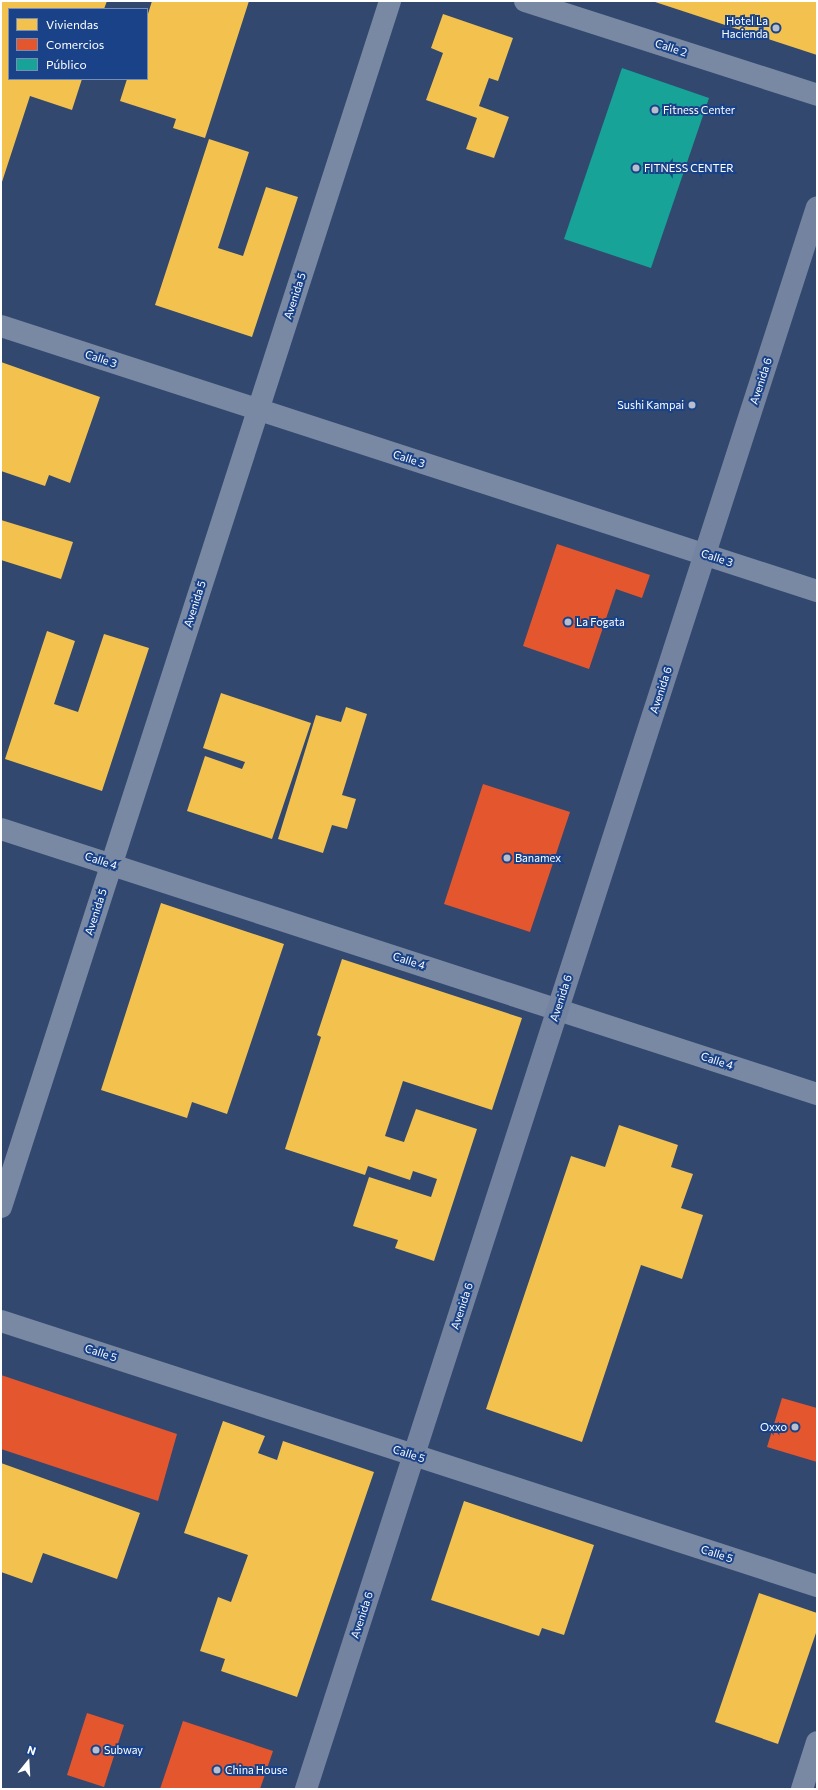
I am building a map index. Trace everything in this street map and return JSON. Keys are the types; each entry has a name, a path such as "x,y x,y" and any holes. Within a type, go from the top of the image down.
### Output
{"main road":[{"name":"Avenida 6","path":"306,1789 817,207"}],"street":[{"name":"Avenida 5","path":"1,1207 390,1"},
{"name":"Calle 2","path":"525,1 817,96"},
{"name":"Calle 3","path":"1,326 817,591"},
{"name":"Calle 4","path":"1,829 817,1094"},
{"name":"Calle 5","path":"1,1321 817,1586"},
{"path":"802,1789 817,1742"}],"building: Viviendas":[{"path":"1,1 107,1 104,8 8,8 8,80 82,80 72,110 30,96 1,185"},
{"path":"152,1 249,1 205,138 173,128 176,119 120,101 127,80 148,80 148,14"},
{"name":"Hotel La Hacienda","path":"652,1 817,1 817,55"},
{"path":"443,14 513,38 498,81 489,78 479,106 509,117 494,158 466,149 477,118 426,100 443,53 431,48"},
{"path":"209,139 249,152 218,248 243,256 266,187 298,197 252,337 155,305"},
{"path":"1,362 100,397 70,483 49,475 45,486 1,471"},
{"path":"1,520 73,542 61,579 1,560"},
{"path":"47,631 75,641 54,704 78,712 104,634 149,648 102,791 5,759"},
{"path":"221,693 311,723 272,839 187,811 205,756 242,769 245,762 203,748"},
{"path":"346,707 367,714 342,795 356,799 347,829 332,825 323,853 278,839 316,715 341,722"},
{"path":"161,903 284,944 227,1114 192,1102 187,1118 101,1090"},
{"path":"342,959 522,1018 492,1110 403,1081 385,1136 404,1142 416,1109 477,1129 434,1261 395,1248 398,1240 353,1226 369,1177 431,1197 437,1179 413,1171 410,1180 368,1166 365,1175 285,1149 321,1037 317,1035"},
{"path":"619,1125 678,1145 671,1167 693,1174 681,1208 703,1215 682,1279 641,1265 582,1442 486,1409 571,1156 605,1167"},
{"path":"223,1421 265,1436 258,1453 277,1460 283,1441 374,1472 297,1697 221,1671 225,1659 200,1651 218,1597 231,1602 248,1555 184,1533"},
{"path":"1,1463 140,1513 117,1579 43,1553 32,1583 1,1572"},
{"path":"464,1501 594,1545 564,1635 542,1628 539,1636 431,1600"},
{"path":"759,1593 817,1613 817,1630 778,1744 715,1722"}],"building: Comercios":[{"name":"La Fogata","path":"557,544 650,575 642,598 616,589 589,669 523,646"},
{"name":"Banamex","path":"483,784 570,812 530,932 444,904"},
{"path":"1,1375 177,1434 158,1501 1,1449"},
{"name":"Oxxo","path":"782,1398 817,1408 817,1462 767,1447"},
{"name":"Subway","path":"87,1713 124,1725 104,1787 67,1775"},
{"name":"China House","path":"183,1721 273,1751 260,1789 160,1789"}],"building: Público":[{"name":"FITNESS CENTER","path":"622,68 709,98 651,268 564,239"}],"place":[{"name":"Hotel La Hacienda","path":"776,28"},
{"name":"Fitness Center","path":"655,110"},
{"name":"FITNESS CENTER","path":"636,168"},
{"name":"Sushi Kampai","path":"692,405"},
{"name":"La Fogata","path":"568,622"},
{"name":"Banamex","path":"507,858"},
{"name":"Oxxo","path":"795,1427"},
{"name":"Subway","path":"96,1750"},
{"name":"China House","path":"217,1770"}]}
